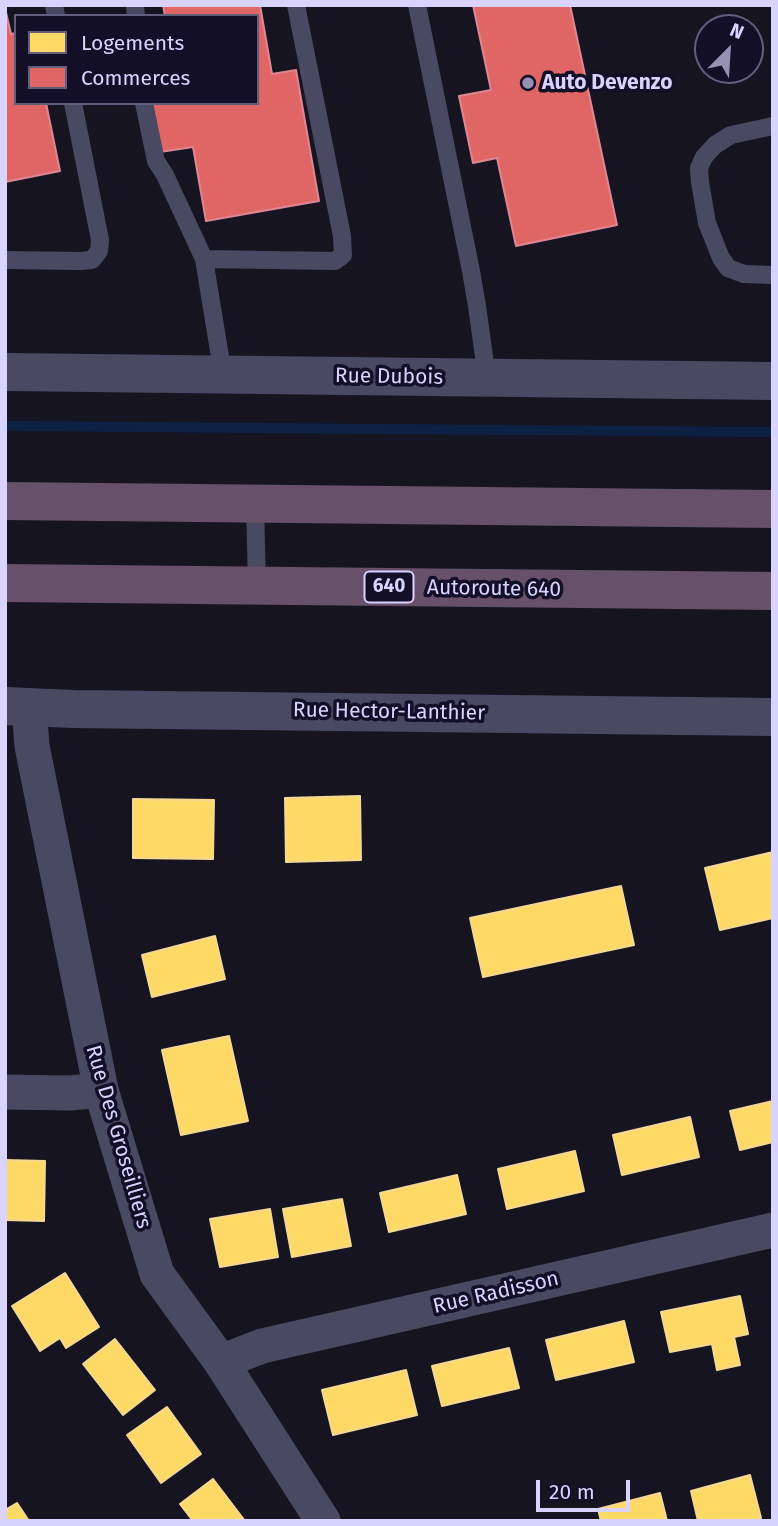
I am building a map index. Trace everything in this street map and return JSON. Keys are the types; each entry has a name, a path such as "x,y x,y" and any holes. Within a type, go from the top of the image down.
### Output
{"highway":[{"path":"5,501 773,509"},
{"name":"Autoroute 640","path":"5,583 773,592"}],"street":[{"name":"Rue Dubois","path":"5,372 773,381"},
{"name":"Rue Hector-Lanthier","path":"17,707 773,717"},
{"name":"Rue Des Groseilliers","path":"17,707 32,747 101,1090 158,1274 220,1362 323,1521"},
{"path":"5,1092 70,1093 101,1090"},
{"name":"Rue Radisson","path":"220,1362 262,1346 773,1230"}],"lane":[{"path":"204,259 335,261 343,255 342,236 296,5"},
{"path":"416,5 477,306 486,378"},
{"path":"5,260 93,260 99,251 100,240 73,105"},
{"path":"144,105 156,161 204,259 223,375"},
{"path":"773,126 731,135 715,145 704,157 699,168 707,223 721,258 728,268 744,274 773,275"},
{"path":"255,503 257,586"}],"building: Logements":[{"path":"360,796 361,860 286,862 285,798"},
{"path":"133,799 214,800 213,859 133,858"},
{"path":"773,852 773,918 720,930 705,868"},
{"path":"621,886 634,945 483,977 470,918"},
{"path":"215,936 225,979 152,997 142,955"},
{"path":"229,1036 248,1121 181,1135 162,1050"},
{"path":"773,1101 773,1142 740,1150 730,1111"},
{"path":"690,1117 699,1157 622,1175 613,1135"},
{"path":"575,1151 584,1191 507,1209 498,1169"},
{"path":"5,1160 45,1161 44,1221 5,1220"},
{"path":"457,1175 466,1214 389,1232 380,1193"},
{"path":"342,1199 351,1246 292,1257 283,1209"},
{"path":"270,1209 278,1257 220,1267 210,1219"},
{"path":"65,1273 99,1327 66,1348 60,1338 40,1351 12,1306"},
{"path":"740,1296 748,1334 734,1337 740,1365 717,1370 712,1344 670,1352 661,1312"},
{"path":"624,1321 634,1362 556,1380 546,1340"},
{"path":"115,1339 155,1390 123,1415 83,1364"},
{"path":"509,1348 519,1388 442,1406 432,1366"},
{"path":"406,1370 417,1415 333,1435 322,1390"},
{"path":"167,1407 201,1454 161,1483 127,1435"},
{"path":"750,1475 761,1518 751,1521 698,1521 691,1491"},
{"path":"213,1479 245,1521 193,1521 180,1504"},
{"path":"660,1493 667,1521 601,1521 598,1509"},
{"path":"17,1503 29,1521 5,1521 5,1510"}],"building: Commerces":[{"path":"163,5 260,5 272,74 296,70 319,201 206,221 193,147 160,152 151,105 259,105 259,14 165,14"},
{"path":"473,5 570,5 617,225 516,246 497,158 473,163 459,96 491,90"},
{"path":"5,8 11,34 14,33 14,105 46,105 60,171 5,182"}],"waterway":[{"path":"5,426 773,432"}],"place":[{"name":"Auto Devenzo","path":"528,83"}]}
